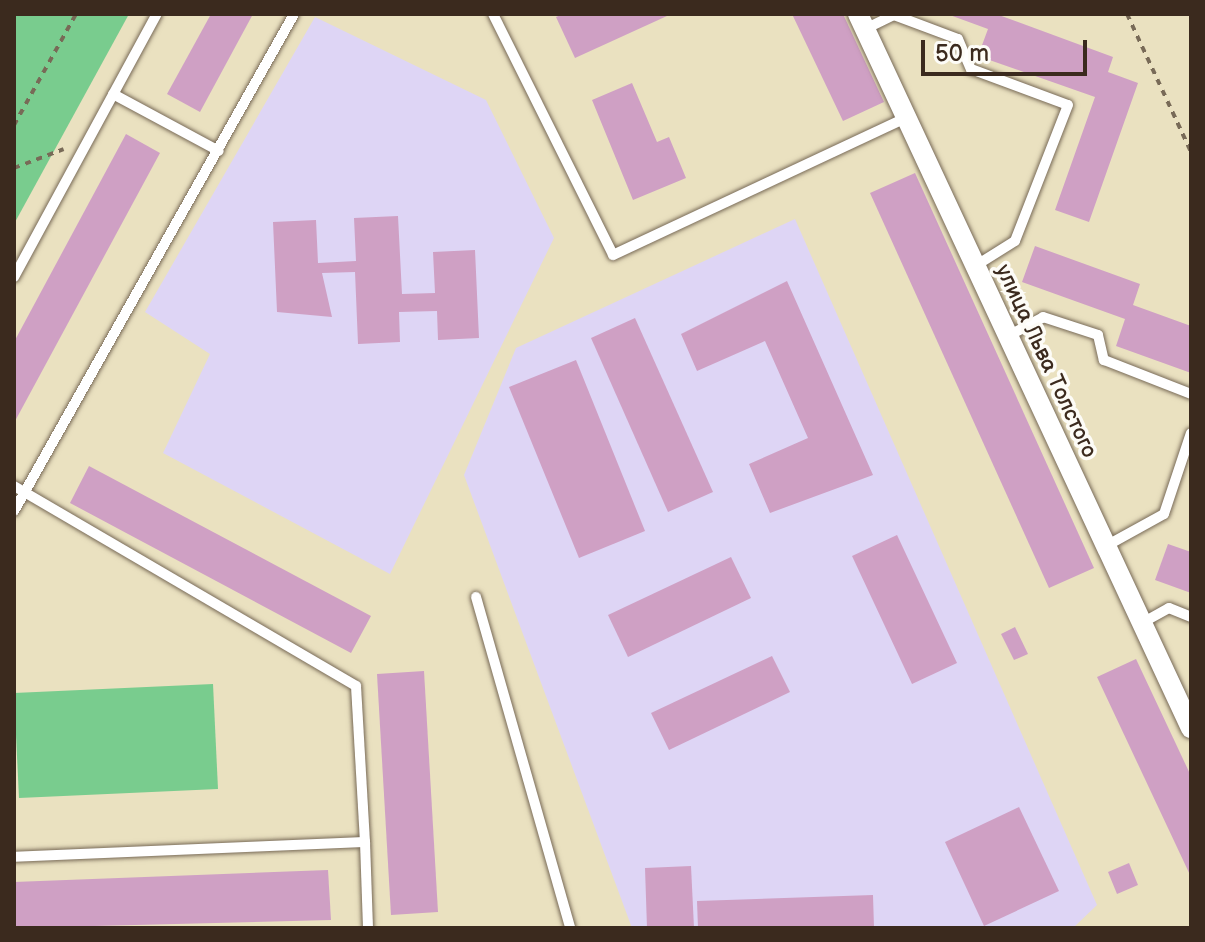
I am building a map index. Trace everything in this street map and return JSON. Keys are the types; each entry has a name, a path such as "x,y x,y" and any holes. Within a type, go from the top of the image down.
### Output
{"street":[{"name":"улица Льва Толстого","path":"861,21 1191,728"}],"lane":[{"path":"14,277 157,14"},
{"path":"14,511 294,14"},
{"path":"493,14 613,255 906,118"},
{"path":"861,21 894,15 958,39 971,69 1068,105 1015,241 975,266"},
{"path":"113,94 219,151"},
{"path":"1008,336 1043,317 1098,335 1104,360 1191,394"},
{"path":"1106,546 1164,514 1191,433"},
{"path":"14,486 356,686 368,928"},
{"path":"476,597 570,928"},
{"path":"1142,623 1169,608 1191,617"},
{"path":"14,857 365,842"}],"path":[{"path":"14,125 76,14"},
{"path":"1127,14 1191,152"},
{"path":"14,168 90,140"}],"shaded area":[{"path":"315,17 486,100 554,238 390,574 163,453 210,354 145,312"},
{"path":"795,219 1097,905 1073,928 632,928 464,475 516,348"}],"green space":[{"path":"14,14 129,14 14,224"},
{"path":"213,684 218,789 19,798 14,693"}],"building":[{"path":"211,14 253,14 200,112 167,94"},
{"path":"563,14 667,16 575,58 556,17"},
{"path":"792,14 843,14 884,102 843,121"},
{"path":"947,14 996,14 1113,57 1108,72 1138,83 1089,222 1055,210 1095,97 978,56 988,29"},
{"path":"632,83 657,142 669,137 686,178 633,200 592,100"},
{"path":"126,134 160,153 14,423 14,342"},
{"path":"915,173 1094,568 1049,588 870,193"},
{"path":"398,216 402,294 435,293 433,252 475,250 479,338 438,340 437,311 399,312 400,342 358,344 355,272 322,273 332,317 277,312 273,222 316,220 318,263 356,261 354,218"},
{"path":"1035,246 1140,284 1133,305 1191,326 1191,373 1116,346 1125,319 1022,282"},
{"path":"787,281 873,475 770,513 749,464 808,438 765,341 697,371 681,334"},
{"path":"635,318 713,492 668,512 591,338"},
{"path":"576,360 645,531 579,558 509,387"},
{"path":"89,466 371,616 351,653 70,503"},
{"path":"897,535 957,663 912,684 852,556"},
{"path":"1168,544 1191,552 1191,593 1155,580"},
{"path":"731,557 751,598 628,657 608,615"},
{"path":"1015,627 1028,654 1014,660 1001,634"},
{"path":"772,656 790,692 669,750 651,713"},
{"path":"1136,659 1191,776 1191,877 1097,677"},
{"path":"424,671 438,912 391,915 377,674"},
{"path":"1019,807 1059,891 984,926 945,842"},
{"path":"1129,863 1138,885 1117,894 1108,872"},
{"path":"691,866 694,928 647,928 645,868"},
{"path":"328,870 331,920 14,928 14,882"},
{"path":"873,895 874,928 698,928 697,901"}]}
